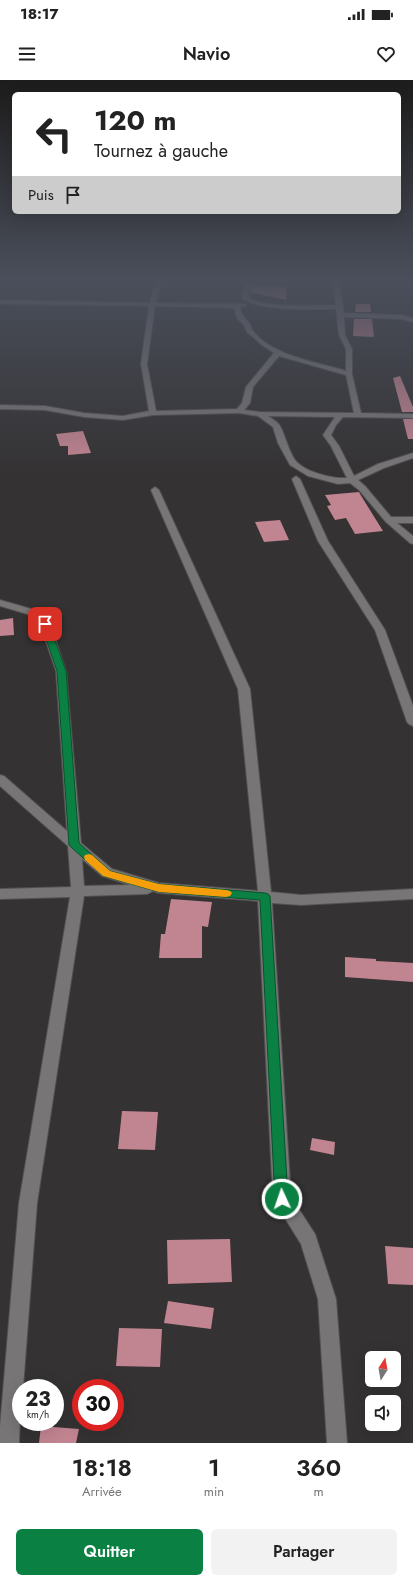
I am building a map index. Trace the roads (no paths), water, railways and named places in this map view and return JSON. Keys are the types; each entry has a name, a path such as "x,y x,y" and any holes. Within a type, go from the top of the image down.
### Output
{"street":[{"path":"146,346 144,364 153,413"},
{"path":"266,346 278,353 350,374"},
{"path":"347,346 349,349 350,374 358,415"},
{"path":"238,412 246,403 250,387 278,353"},
{"path":"0,407 45,408 84,415 122,418 153,413 238,412 260,414 413,416"},
{"path":"260,414 276,426 282,443 293,463 311,474 338,481 352,480 381,466 413,455"},
{"path":"342,414 333,424 327,435 352,480 362,488 389,520 413,541"},
{"path":"296,479 322,541 380,630 413,722"},
{"path":"155,490 244,689 265,896 282,1199 309,1240 327,1299 337,1443"},
{"path":"389,520 413,520"},
{"path":"0,603 38,614 45,624 61,671 78,891 28,1203 9,1443"},
{"path":"0,779 107,873 159,888"},
{"path":"0,894 159,888 301,900 413,894"}]}
